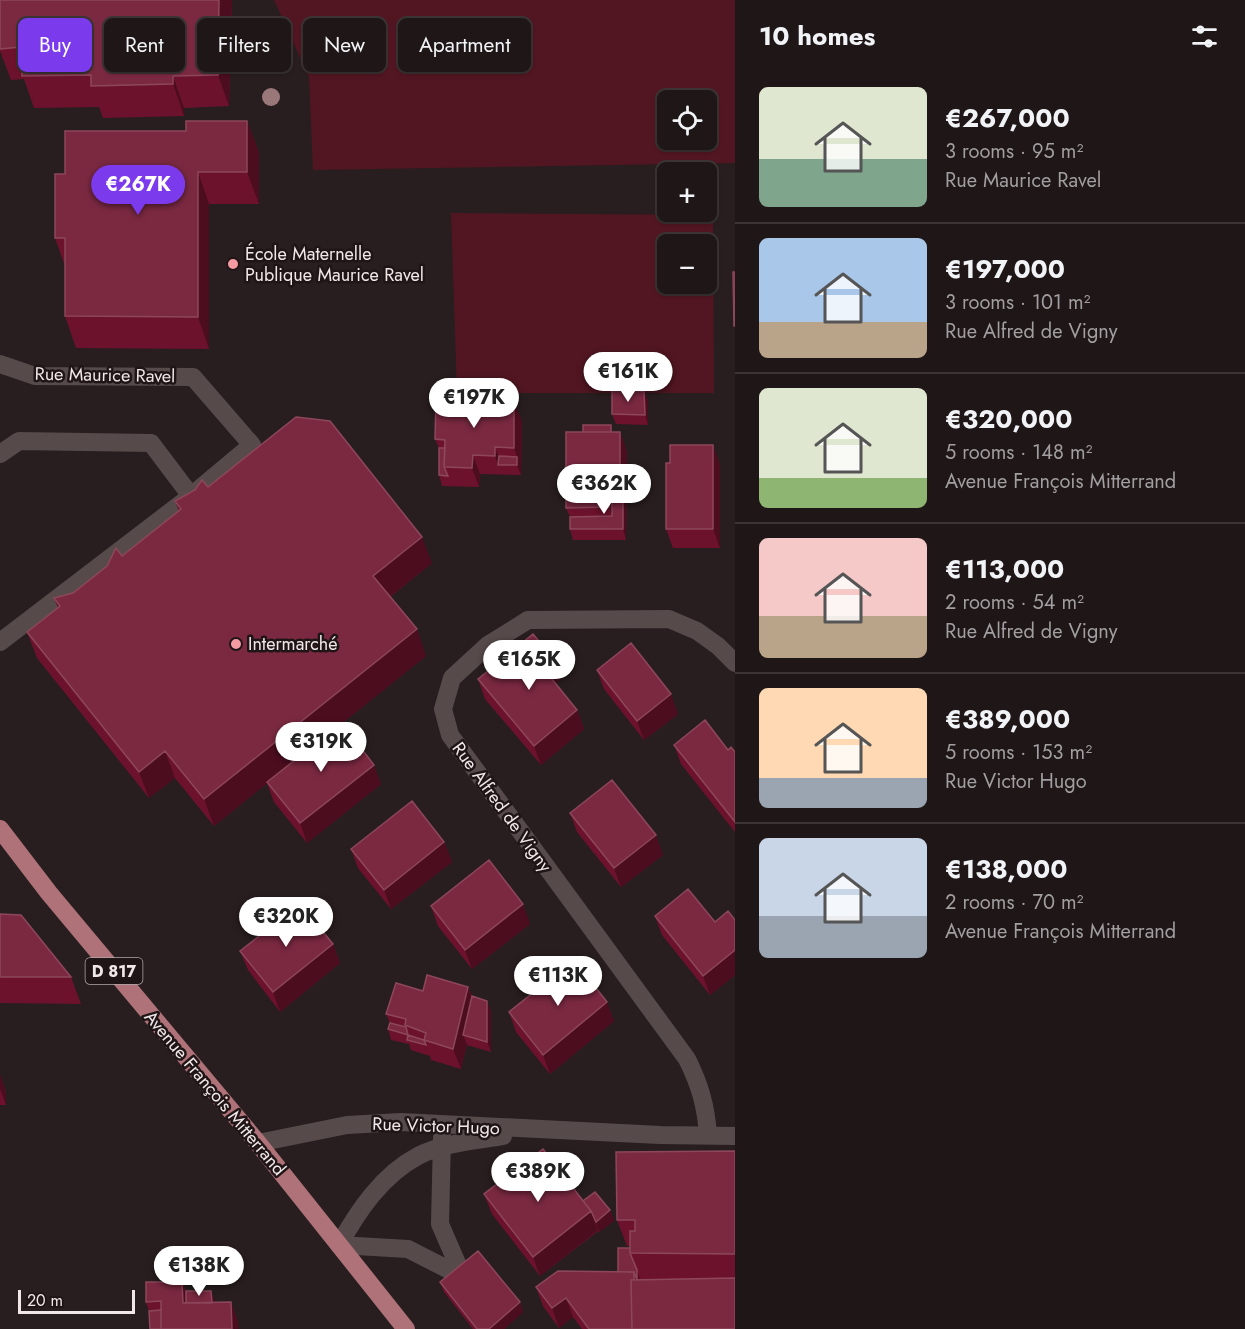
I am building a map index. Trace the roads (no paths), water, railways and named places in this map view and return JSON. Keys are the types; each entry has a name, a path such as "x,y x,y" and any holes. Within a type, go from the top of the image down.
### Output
{"main road":[{"name":"Avenue François Mitterrand","path":"0,829 56,902 258,1143 406,1329"}],"street":[{"name":"Rue Maurice Ravel","path":"0,364 35,376 193,377 252,445 191,496"},
{"path":"0,454 19,441 151,443 191,496 0,642"},
{"name":"Rue Alfred de Vigny","path":"708,1135 706,1106 701,1086 687,1059 450,735 443,709 452,678 488,645 528,620 669,619 697,631 718,646 735,663"},
{"name":"Rue Victor Hugo","path":"258,1143 347,1125 401,1122 543,1130 735,1136"},
{"path":"339,1245 408,1249 463,1277 440,1224 442,1125"},
{"name":"Rue Victor Hugo","path":"339,1245 359,1209 384,1182 418,1156 454,1144 543,1130"}],"place":[{"name":"École Maternelle Publique Maurice Ravel","path":"233,264"},
{"name":"Intermarché","path":"236,644"}]}
